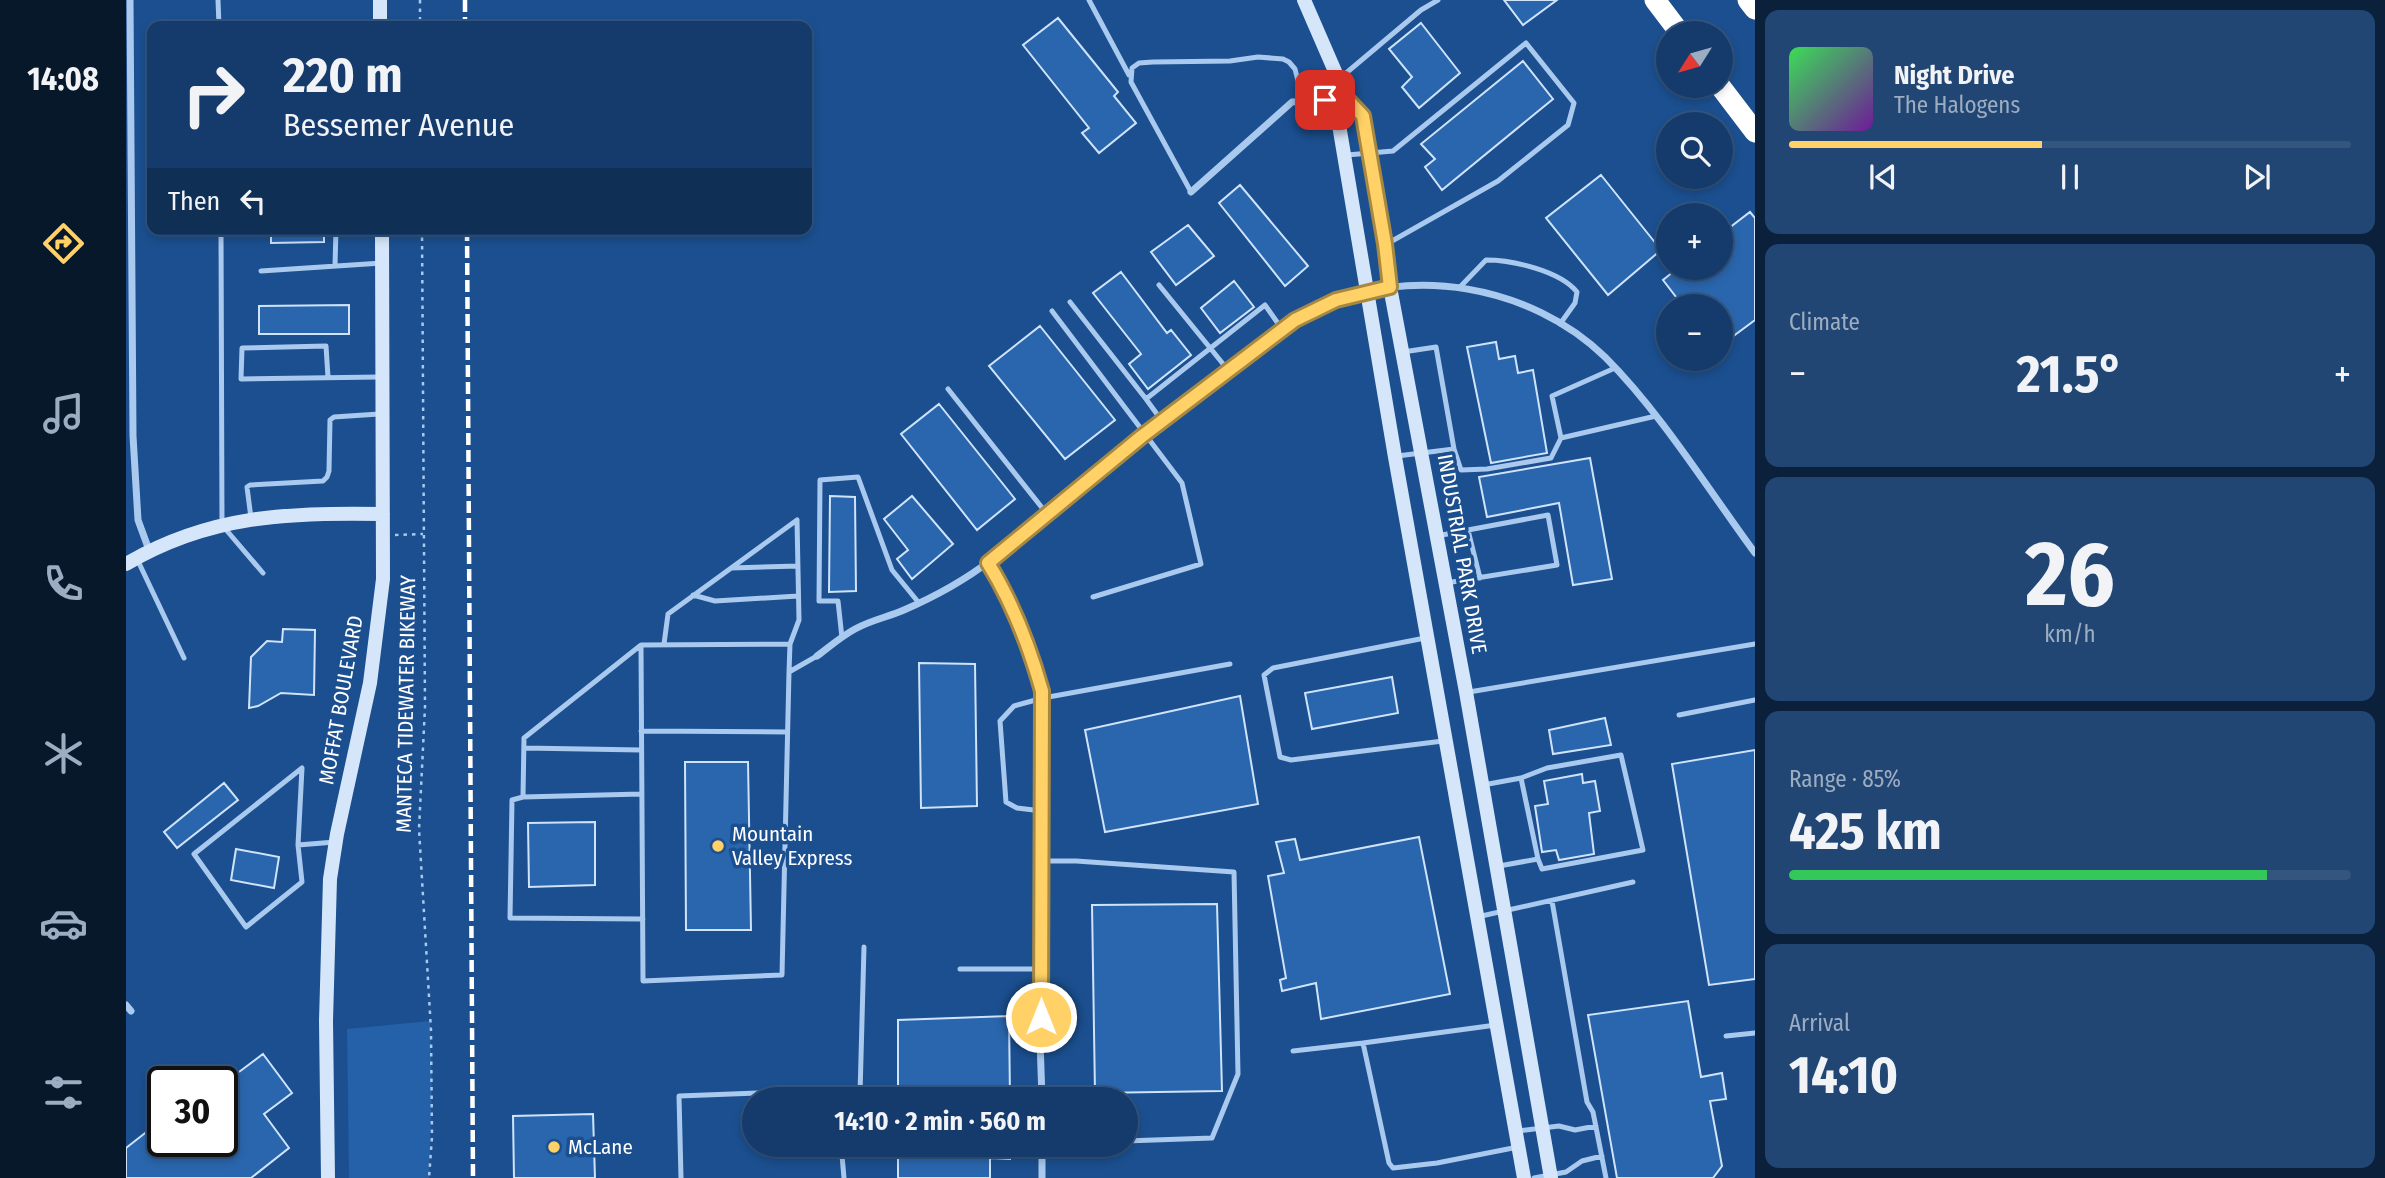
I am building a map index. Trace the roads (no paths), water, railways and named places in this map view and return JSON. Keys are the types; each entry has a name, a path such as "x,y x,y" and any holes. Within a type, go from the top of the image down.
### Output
{"highway":[{"path":"1655,0 1671,21"},
{"path":"1748,0 1755,9"},
{"path":"1729,98 1755,132"}],"street":[{"path":"130,0 129,439 138,520 137,557 186,536 222,525 309,513 383,514"},
{"path":"380,0 380,21"},
{"name":"INDUSTRIAL PARK DRIVE","path":"1304,0 1347,99 1363,116 1390,287 1466,692 1551,1177"},
{"path":"1191,192 1292,102 1347,99 1338,119 1366,292 1524,1178"},
{"name":"MOFFAT BOULEVARD","path":"328,1178 326,1021 330,879 335,842 370,683 383,579 382,235"},
{"path":"817,656 842,638 875,620 946,590 988,563 1162,421 1282,329 1317,308 1390,287 1429,285 1460,288 1517,301 1583,339 1615,368 1656,416 1754,550"},
{"path":"988,563 1006,592 1029,647 1043,698 1042,1087"},
{"path":"1496,1026 1523,1023"},
{"path":"1518,1147 1545,1144"},
{"path":"1042,1157 1042,1178"}],"lane":[{"path":"218,0 219,21"},
{"path":"1089,0 1191,192"},
{"path":"1339,79 1421,10 1437,0"},
{"path":"1345,156 1393,151 1526,43 1574,103 1568,125 1498,181 1385,244"},
{"path":"1129,75 1132,68 1139,63 1230,61 1258,57 1283,59 1295,69 1303,101"},
{"path":"221,235 222,525 263,573"},
{"path":"335,266 336,235"},
{"path":"1460,288 1486,260 1500,260 1532,267 1570,282 1577,292 1575,303 1560,324"},
{"path":"261,271 382,263"},
{"path":"1159,285 1228,370"},
{"path":"1070,302 1162,421"},
{"path":"1146,399 1265,305 1282,329"},
{"path":"1052,311 1182,483 1201,564 1093,597"},
{"path":"328,377 326,346 242,348 242,379 383,377"},
{"path":"1403,352 1436,347 1454,449 1461,470 1487,469 1551,458 1561,438 1552,396 1615,368"},
{"path":"948,389 1047,514"},
{"path":"251,520 247,487 250,485 323,481 327,477 330,420 334,417 383,414"},
{"path":"1561,438 1656,416"},
{"path":"1395,457 1454,449"},
{"path":"842,638 838,601 819,601 820,480 858,477 892,570 919,603"},
{"path":"1437,536 1548,515 1557,565 1446,583"},
{"path":"641,645 643,981 782,975 790,644 799,620 797,520 668,614 664,645"},
{"path":"1468,530 1479,578"},
{"path":"137,557 184,658"},
{"path":"730,569 798,566"},
{"path":"693,595 715,601 798,596"},
{"path":"1428,637 1273,668 1264,675 1280,757 1291,760 1446,741"},
{"path":"523,797 524,738 641,645 790,644"},
{"path":"1466,692 1755,644"},
{"path":"789,672 817,656"},
{"path":"1042,811 1017,808 1006,802 1000,721 1014,706 1043,698 1230,664"},
{"path":"1679,715 1755,700"},
{"path":"641,731 787,732"},
{"path":"524,748 641,750"},
{"path":"1481,785 1521,778 1547,768 1621,755 1643,850 1542,869 1521,778"},
{"path":"302,768 298,845 302,882 246,927 194,854 302,768"},
{"path":"641,793 523,797 512,800 510,918 643,919"},
{"path":"298,845 335,842"},
{"path":"1496,867 1538,859"},
{"path":"1041,861 1076,860 1234,872 1238,1074 1212,1138 1138,1141"},
{"path":"1477,917 1633,882"},
{"path":"1552,901 1587,1102 1593,1112 1606,1178"},
{"path":"860,1087 864,947"},
{"path":"960,969 1041,969"},
{"path":"1293,1051 1496,1026"},
{"path":"1726,1035 1755,1033"},
{"path":"1363,1043 1389,1163 1393,1168 1437,1163 1518,1147"},
{"path":"681,1178 679,1096 742,1094"},
{"path":"1515,1132 1559,1126 1575,1130 1596,1126"},
{"path":"1534,1178 1551,1177 1566,1172 1582,1161 1602,1156"},
{"path":"842,1157 844,1178"}],"railway":[{"path":"465,0 465,21"},
{"path":"467,235 473,1178"}],"place":[{"name":"Mountain Valley Express","path":"718,846"},
{"name":"McLane","path":"554,1147"}]}
